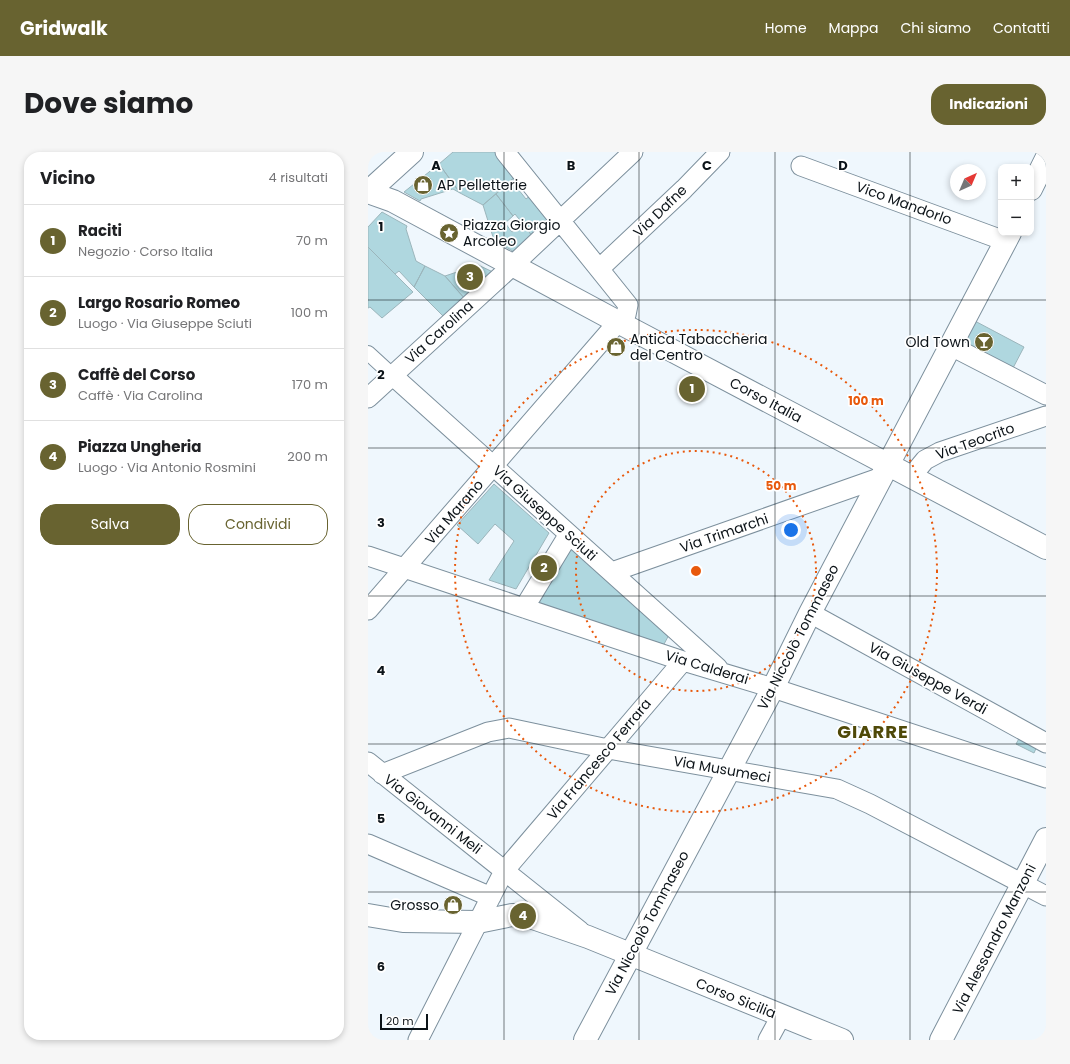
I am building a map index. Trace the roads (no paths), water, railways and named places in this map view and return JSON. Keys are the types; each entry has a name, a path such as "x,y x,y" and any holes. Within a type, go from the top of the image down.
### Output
{"street":[{"path":"368,192 412,152"},
{"name":"Via Marano","path":"368,610 618,322 626,315 628,304 505,152"},
{"name":"Via Carolina","path":"368,398 512,266 633,152"},
{"name":"Via Dafne","path":"599,269 684,189 720,152"},
{"path":"1039,152 1046,155"},
{"path":"1034,183 1046,159"},
{"name":"Vico Mandorlo","path":"801,166 1007,237"},
{"name":"Corso Italia","path":"368,192 393,201 618,322 885,471 911,477 1046,548"},
{"name":"Via Niccolò Tommaseo","path":"585,1040 773,688 810,613 1007,237"},
{"path":"951,346 1046,395"},
{"name":"Via Giuseppe Sciuti","path":"368,354 722,672"},
{"name":"Via Teocrito","path":"911,477 925,460 940,452 1046,416"},
{"name":"Via Trimarchi","path":"612,572 885,471"},
{"path":"524,608 569,534"},
{"name":"Via Calderai","path":"368,556 683,661 773,688 1046,778"},
{"name":"Via Giuseppe Verdi","path":"810,613 1046,743"},
{"name":"Via Francesco Ferrara","path":"418,1040 469,927 491,897 506,864 608,749 683,661"},
{"name":"Via Musumeci","path":"375,768 488,732 509,728 608,749 836,789 870,804 1046,896"},
{"name":"Via Giovanni Meli","path":"375,768 506,864 558,915 588,937"},
{"name":"Via Alessandro Manzoni","path":"942,1040 1046,839"},
{"path":"368,844 491,897"},
{"name":"Corso Sicilia","path":"368,915 403,921 469,927 512,915 530,917 588,937 842,1040"},
{"path":"768,1040 781,1016"}],"place":[{"name":"AP Pelletterie","path":"423,185"},
{"name":"Piazza Giorgio Arcoleo","path":"449,233"},
{"name":"Caffè del Corso","path":"470,277"},
{"name":"Old Town","path":"984,342"},
{"name":"Antica Tabaccheria del Centro","path":"616,347"},
{"name":"Raciti","path":"692,389"},
{"name":"Largo Rosario Romeo","path":"544,568"},
{"name":"Grosso","path":"453,905"},
{"name":"Piazza Ungheria","path":"523,916"}],"district":[{"name":"GIARRE","path":"873,731"}]}
